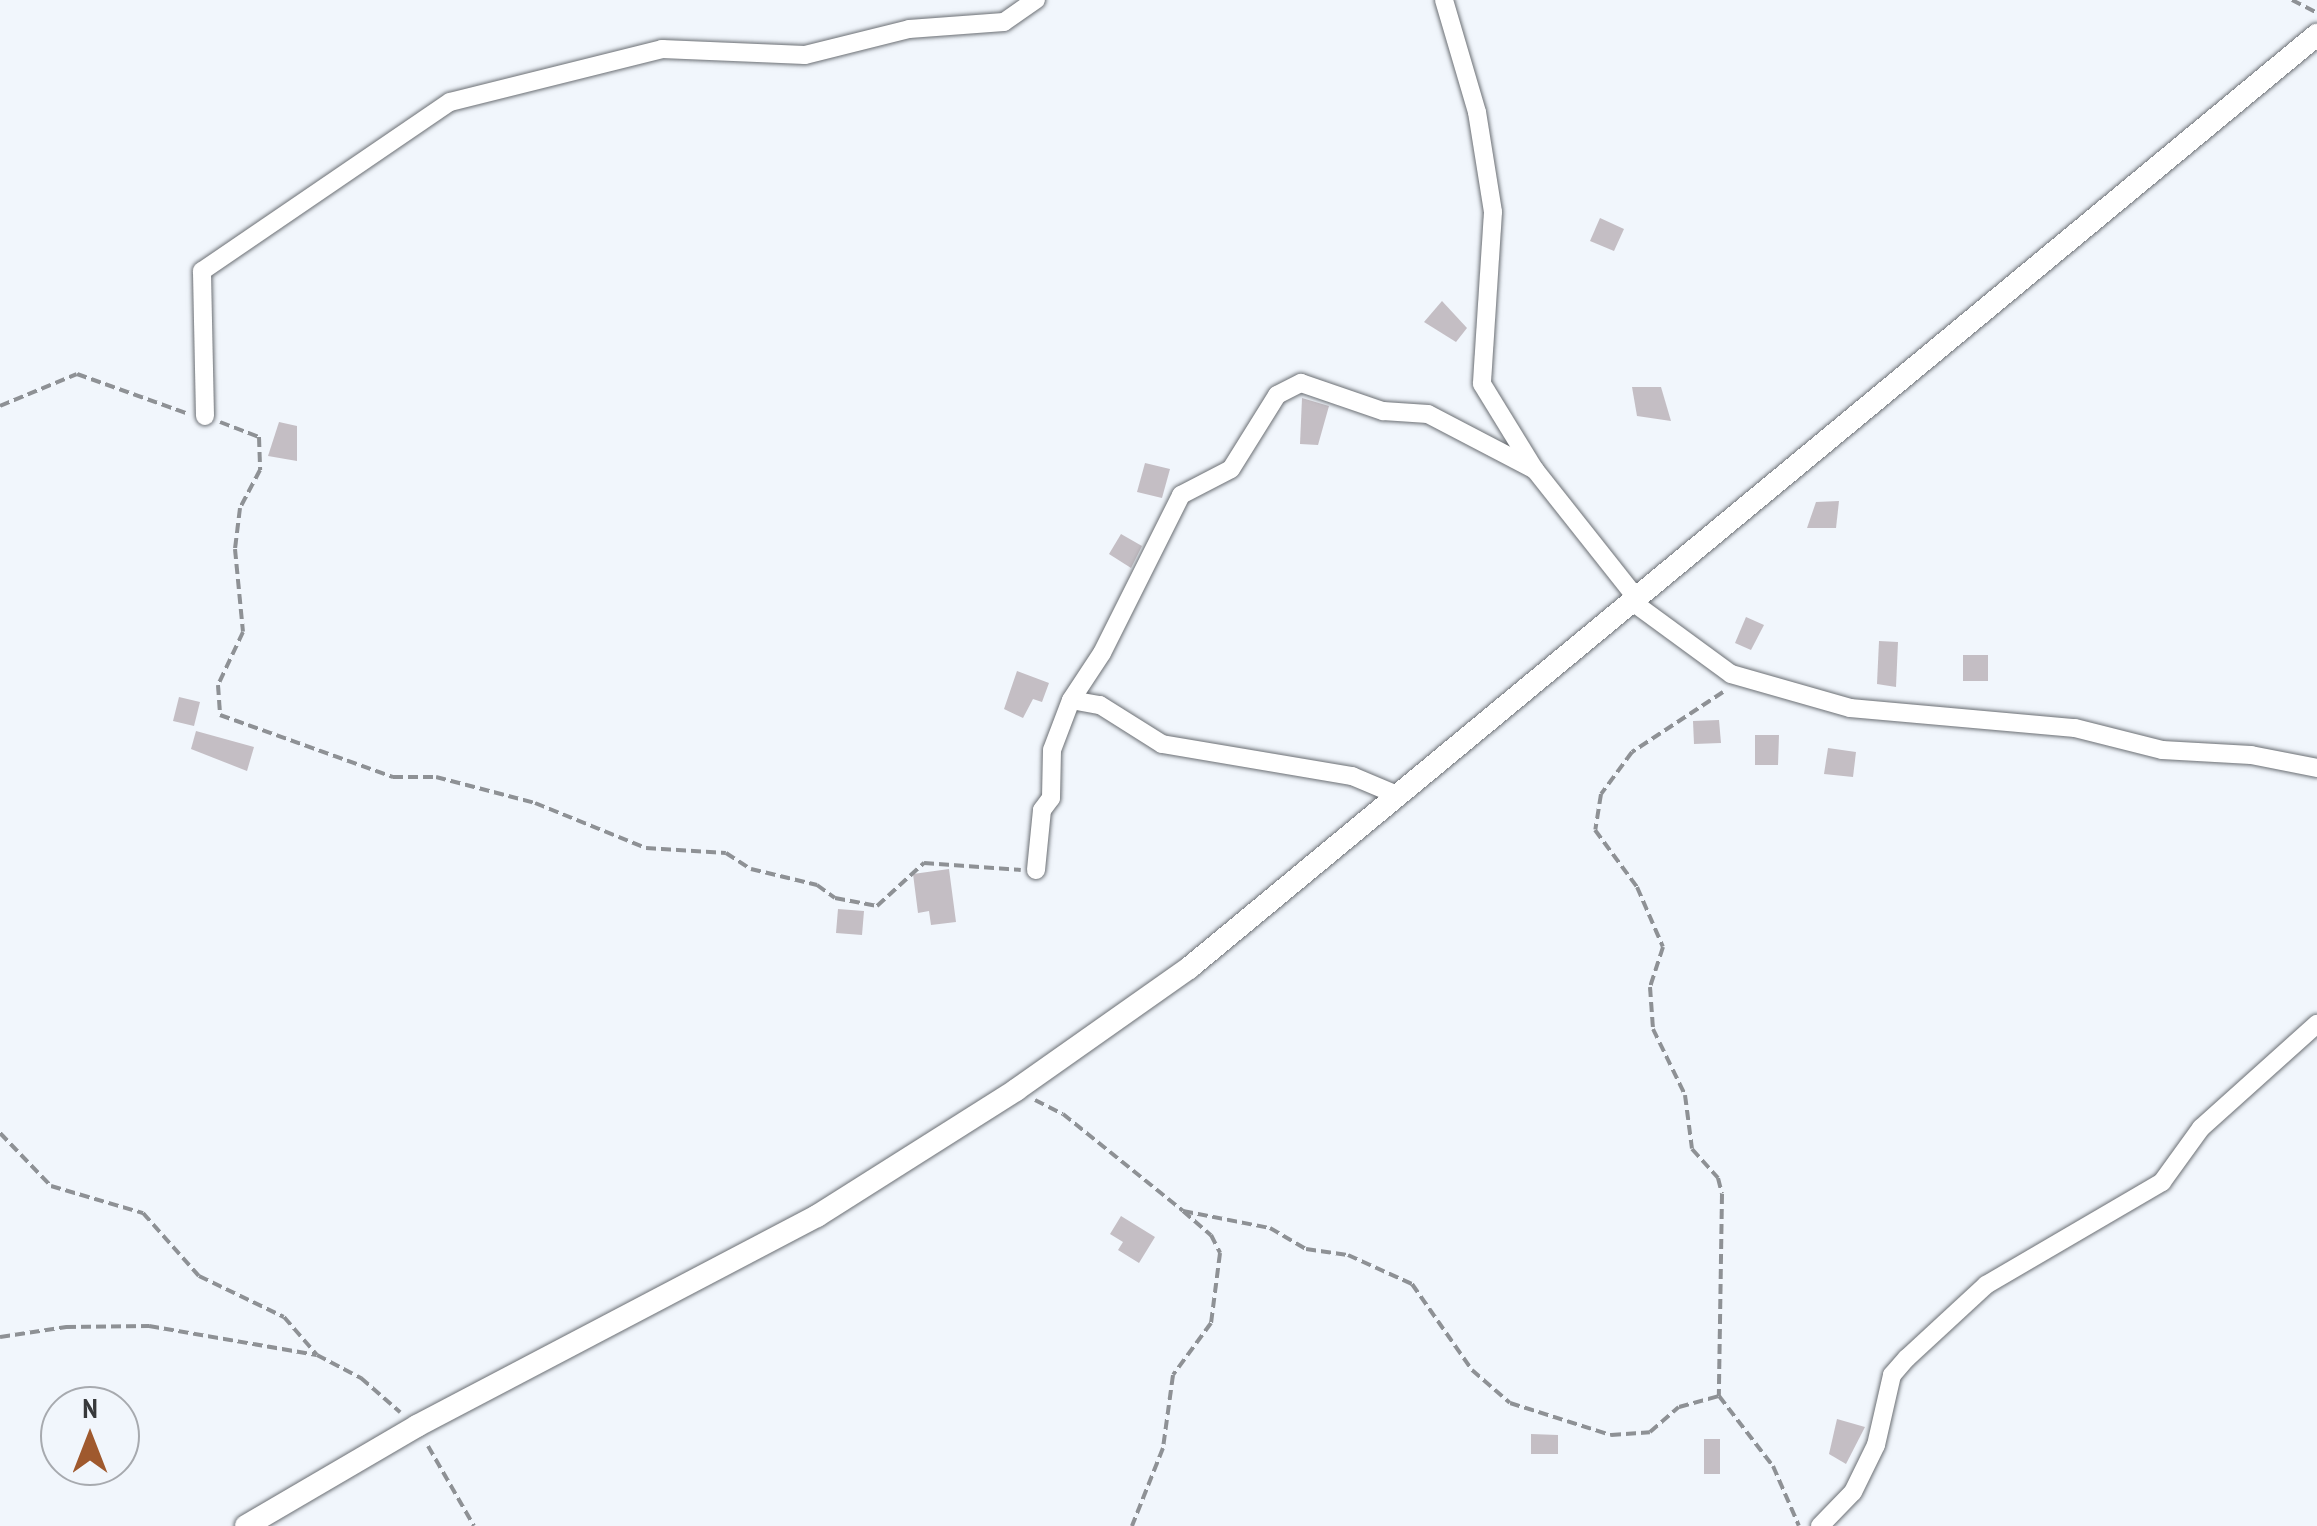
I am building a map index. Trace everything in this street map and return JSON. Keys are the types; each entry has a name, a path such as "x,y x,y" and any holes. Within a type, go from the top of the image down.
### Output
{"street":[{"path":"205,416 202,271 450,102 662,49 805,56 908,30 1004,22 1036,0"},
{"path":"1444,0 1477,112 1493,212 1482,384 1535,470 1633,598 1730,674 1850,708 2075,728 2162,750 2251,754 2317,768"},
{"path":"246,1526 417,1426 818,1216 1016,1090 1204,956 2317,35"},
{"path":"1036,870 1042,810 1051,798 1052,750 1071,700 1102,654 1180,495 1231,469 1277,396 1300,382 1383,411 1428,414 1535,470"},
{"path":"1071,700 1100,705 1162,744 1352,776 1397,794"},
{"path":"1820,1526 1853,1492 1876,1445 1892,1375 1907,1358 1986,1286 2162,1182 2201,1128 2317,1024"}],"path":[{"path":"2292,0 2317,13"},
{"path":"0,406 77,374 173,412 205,416 258,438 260,470 240,508 235,549 242,632 218,685 220,716 393,777 436,777 535,803 646,848 726,853 751,869 817,885 835,898 878,906 924,863 1036,870"},
{"path":"1730,674 1724,691 1632,752 1601,794 1595,830 1636,887 1663,947 1650,987 1653,1029 1685,1095 1692,1149 1718,1178 1722,1194 1719,1396 1773,1466 1799,1526"},
{"path":"1016,1090 1063,1114 1211,1235 1220,1253 1211,1323 1173,1375 1163,1448 1132,1526"},
{"path":"0,1133 50,1186 143,1213 200,1276 284,1317 317,1355"},
{"path":"1183,1211 1270,1228 1306,1250 1348,1256 1412,1284 1472,1370 1510,1404 1611,1435 1650,1432 1679,1407 1719,1396"},
{"path":"0,1337 66,1327 149,1326 317,1355 361,1378 417,1426 474,1526"}],"building":[{"path":"1600,218 1624,229 1614,251 1590,241"},
{"path":"1442,301 1467,328 1456,342 1424,322"},
{"path":"1632,387 1661,387 1671,421 1637,416"},
{"path":"1302,398 1329,406 1318,445 1300,444"},
{"path":"279,422 297,426 297,461 268,456"},
{"path":"1145,463 1170,469 1162,498 1137,492"},
{"path":"1839,501 1836,528 1807,528 1816,502"},
{"path":"1121,534 1142,546 1131,568 1109,554"},
{"path":"1746,617 1764,625 1751,650 1735,643"},
{"path":"1879,641 1898,642 1896,687 1877,684"},
{"path":"1963,655 1988,655 1988,681 1963,681"},
{"path":"1017,671 1049,683 1042,702 1033,699 1023,718 1004,709"},
{"path":"179,697 200,702 194,726 173,721"},
{"path":"1719,720 1721,743 1694,744 1693,721"},
{"path":"196,731 254,747 247,771 191,749"},
{"path":"1755,735 1779,735 1778,765 1755,765"},
{"path":"1828,748 1856,752 1853,777 1824,774"},
{"path":"949,869 956,922 931,925 929,911 918,913 913,874"},
{"path":"838,909 864,911 862,935 836,933"},
{"path":"1121,1216 1155,1237 1139,1263 1118,1250 1123,1242 1110,1234"},
{"path":"1837,1419 1865,1427 1846,1464 1829,1454"},
{"path":"1531,1434 1558,1435 1558,1454 1531,1454"},
{"path":"1704,1439 1720,1439 1720,1474 1704,1474"}]}
